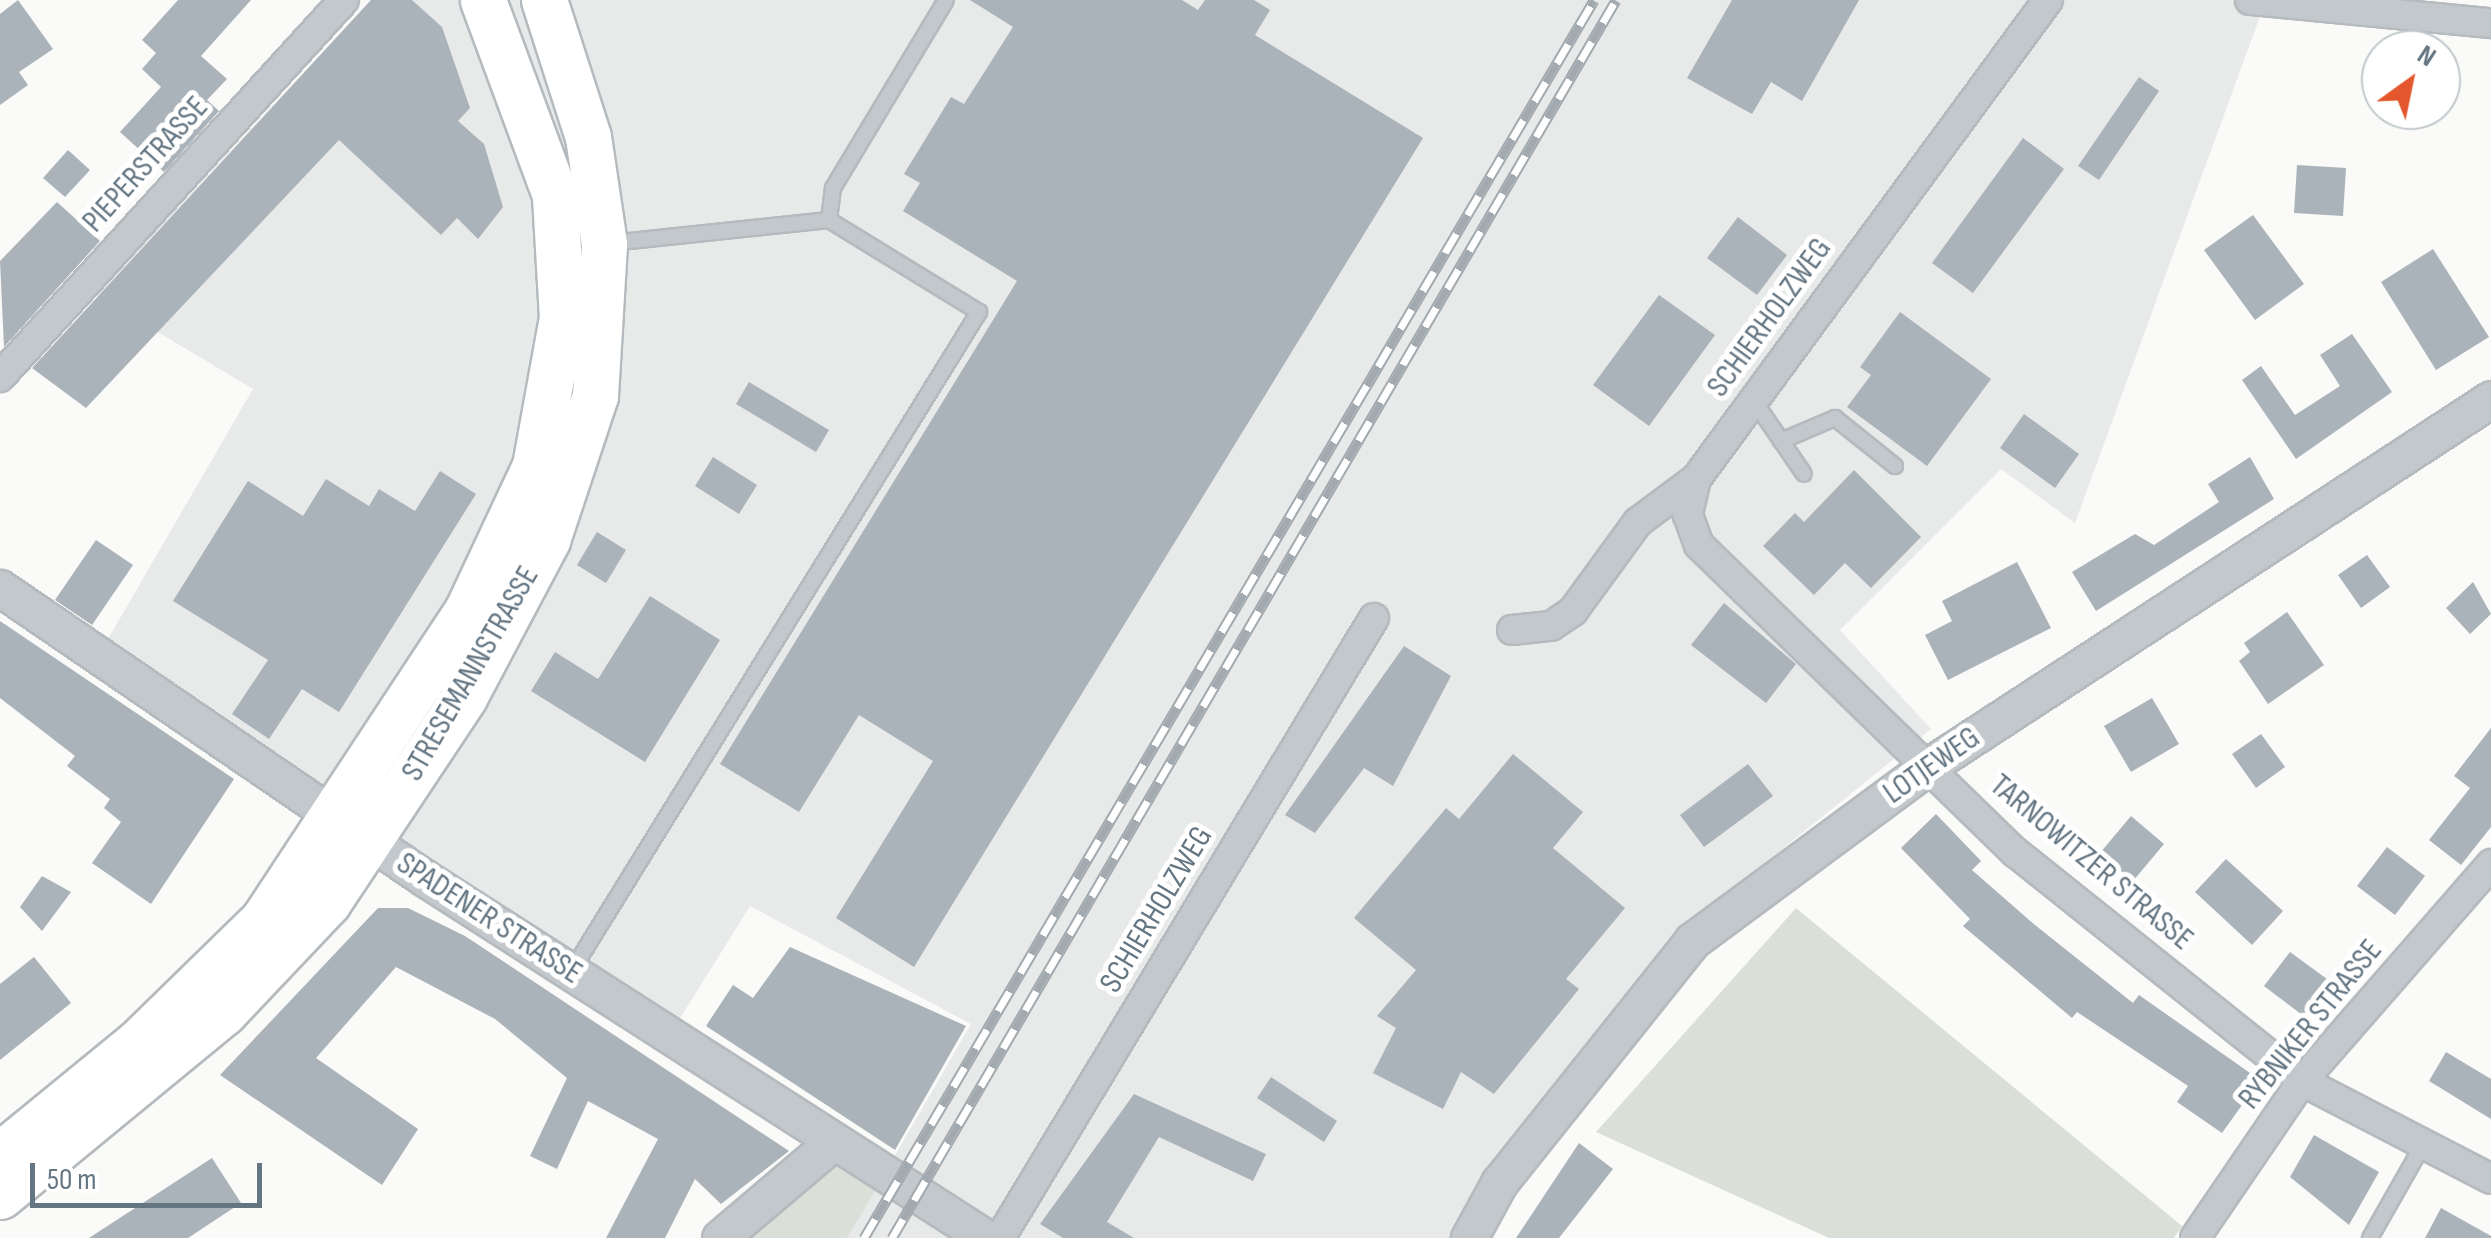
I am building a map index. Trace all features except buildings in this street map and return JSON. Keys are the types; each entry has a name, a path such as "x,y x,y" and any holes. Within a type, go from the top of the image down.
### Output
{"main road":[{"name":"STRESEMANNSTRASSE","path":"0,1196 282,957 354,830 476,594 535,466 555,392 555,195 483,0"},
{"name":"STRESEMANNSTRASSE","path":"0,1154 209,978 354,830 502,628 576,469 601,361 604,244 588,137 544,0"}],"street":[{"name":"PIEPERSTRASSE","path":"0,377 344,0"},
{"path":"557,46 564,0"},
{"name":"SCHIERHOLZWEG","path":"1512,630 1552,626 1573,611 1638,522 1696,478 2048,0"},
{"path":"2250,0 2491,22"},
{"name":"LOTJEWEG","path":"1469,1238 1499,1183 1692,941 1927,767 2485,410"},
{"name":"TARNOWITZER STRASSE","path":"1696,478 1688,515 1699,545 2015,852 2302,1081 2491,1179"},
{"name":"SPADENER STRASSE","path":"0,588 570,974 971,1234"},
{"name":"SCHIERHOLZWEG","path":"1000,1238 1374,618"},
{"name":"RYBNIKER STRASSE","path":"2195,1238 2302,1081 2491,864"},
{"path":"720,1238 831,1144"}],"lane":[{"path":"829,220 832,188 946,0"},
{"path":"570,974 980,312 829,220 604,244"},
{"path":"1753,400 1804,474"},
{"path":"1781,441 1836,418 1894,466"},
{"path":"2370,1238 2424,1142"}],"shaded area":[{"path":"371,0 2266,0 2075,523 2001,469 1840,630 1931,729 1681,931 1452,1238 847,1238 971,1024 750,906 672,1031 101,651 253,389 96,295"},
{"path":"1796,908 2182,1226 2174,1238 1829,1238 1596,1132"},
{"path":"836,1148 884,1176 847,1238 730,1238"}],"railway":[{"path":"864,1238 1594,0"},
{"path":"892,1238 1616,0"}]}
